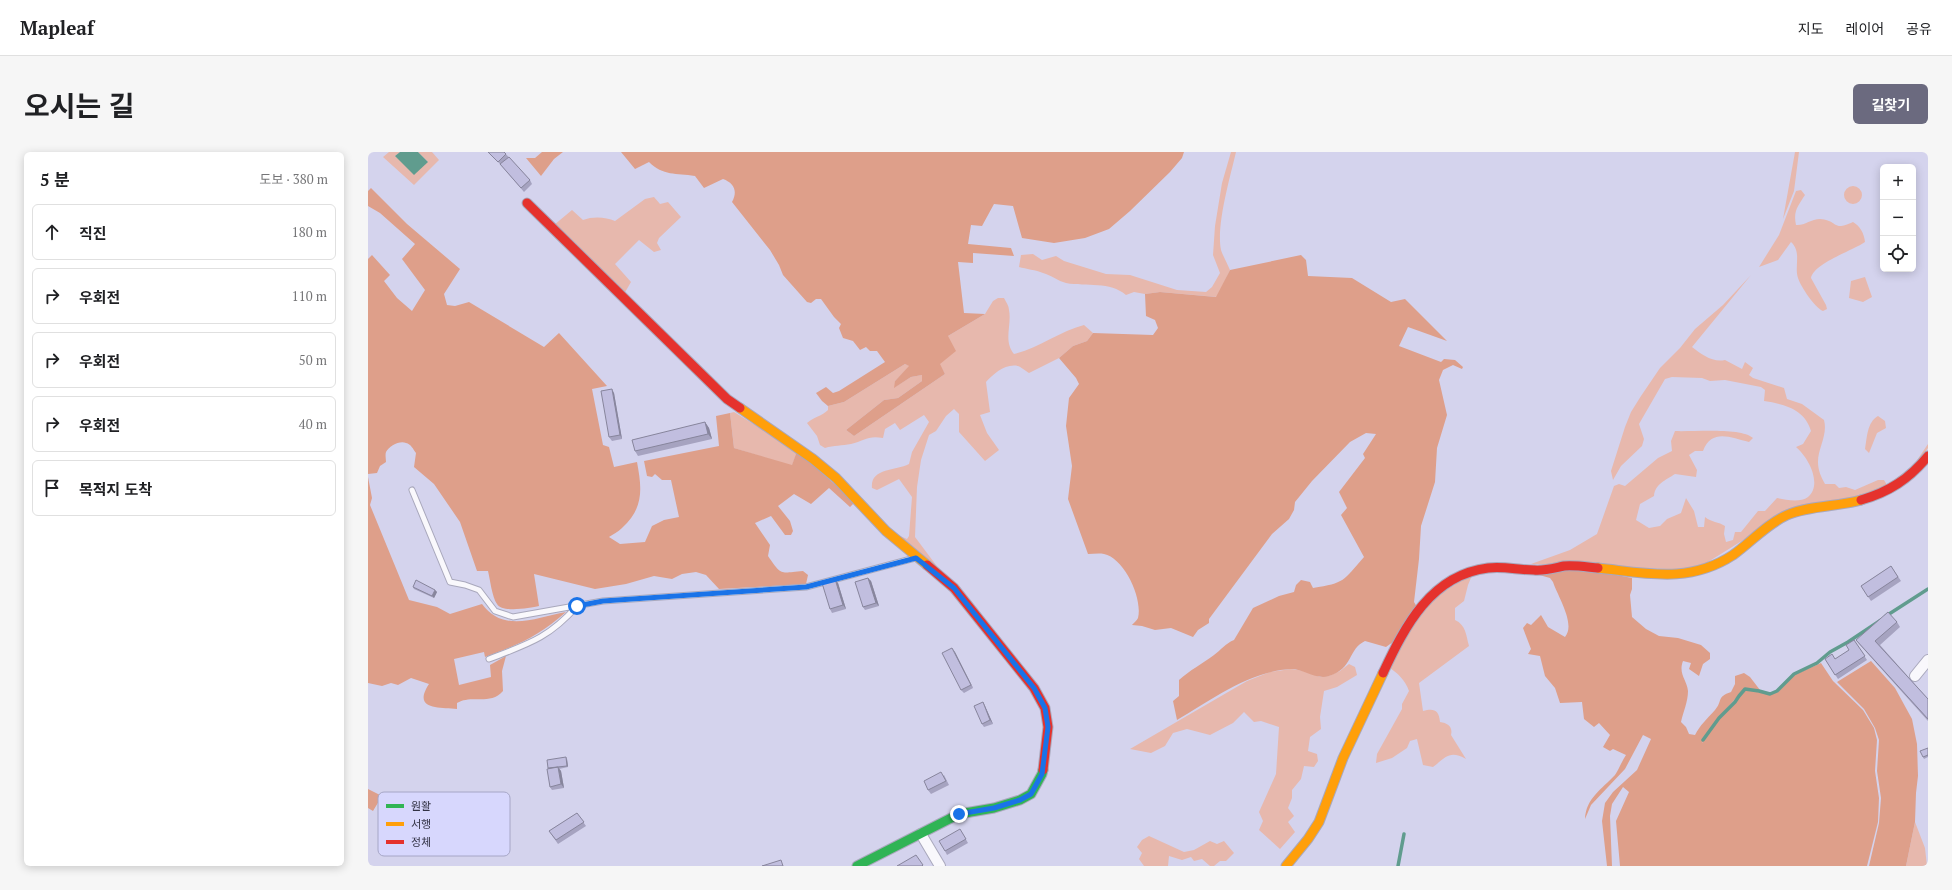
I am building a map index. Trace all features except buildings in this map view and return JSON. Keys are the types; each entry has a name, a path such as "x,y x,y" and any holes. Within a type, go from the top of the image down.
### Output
{"street":[{"path":"527,203 727,399 813,459 836,478 886,531 916,558 954,588 1034,688 1045,708 1048,727 1042,774 1031,794 1020,800 994,808 959,814 857,866"},
{"path":"1286,866 1306,842 1320,821 1344,756 1405,632 1424,602 1446,583 1477,569 1497,567 1529,570 1570,566 1664,575 1683,574 1710,568 1746,545 1781,517 1798,511 1863,500 1897,488 1928,456"},
{"path":"1915,676 1928,660"},
{"path":"922,834 940,866"}],"lane":[{"path":"412,490 450,582 479,590 495,611 513,617 603,601 806,587 916,558"},
{"path":"489,659 533,642 558,626 577,606"}],"shaded area":[{"path":"389,152 400,152 395,156 428,162 418,152 432,152 439,160 414,185 383,157"},
{"path":"400,152 418,152 428,162 414,175 395,156"},
{"path":"542,152 563,152 554,159 541,176 526,158 535,158"},
{"path":"621,152 1184,152 1182,158 1170,172 1130,211 1109,229 1085,238 1054,243 1022,238 1013,206 994,204 982,226 971,225 968,244 1011,248 1014,256 973,253 973,263 958,262 964,313 985,314 948,336 956,351 940,364 945,374 854,436 846,430 884,400 898,398 922,381 922,375 911,377 894,388 895,381 909,366 905,364 844,402 828,406 816,393 826,387 833,393 839,391 885,362 877,351 870,351 866,347 860,350 853,341 843,338 839,328 841,324 821,299 816,299 811,303 807,302 783,275 770,250 732,202 735,191 730,183 723,179 704,188 695,176 665,172 659,170 649,162 635,169"},
{"path":"1231,152 1236,152 1224,201 1220,228 1221,250 1230,270 1217,297 1160,292 1145,294 1134,292 1126,295 1106,286 1066,283 1049,275 1019,267 1021,255 1033,254 1042,260 1056,256 1064,261 1106,274 1130,275 1177,290 1206,292 1212,287 1220,273 1213,255 1215,226 1222,183"},
{"path":"1795,152 1799,152 1794,191 1783,219"},
{"path":"1853,186 1859,189 1862,195 1859,201 1853,204 1847,201 1844,195 1847,189"},
{"path":"371,188 407,224 460,269 444,294 447,305 455,306 469,302 544,347 559,333 607,386 592,389 603,445 609,447 614,467 637,462 640,481 640,498 634,513 629,521 619,531 609,537 620,544 645,542 652,526 664,520 679,517 671,480 662,480 655,474 652,477 647,476 644,461 719,446 716,416 730,413 734,448 792,465 797,451 855,502 850,507 829,488 811,504 794,494 778,506 790,521 793,531 791,535 785,535 771,516 755,523 770,545 768,556 776,567 782,572 803,571 808,575 806,584 719,589 706,575 696,572 682,574 672,579 654,576 626,584 595,589 534,574 539,606 516,609 500,607 497,604 491,588 488,571 477,571 460,522 434,484 414,467 416,453 411,446 401,442 392,446 386,452 386,462 380,466 377,473 368,474 368,259 372,255 390,275 384,281 397,298 412,311 425,290 402,259 415,244 380,213 368,206 368,191"},
{"path":"1801,190 1805,195 1796,212 1796,225 1820,219 1830,221 1838,226 1853,222 1863,233 1865,242 1826,262 1814,273 1811,278 1827,309 1823,311 1812,302 1798,278 1797,255 1791,242 1778,260 1759,267 1779,235 1796,191"},
{"path":"654,197 660,204 668,202 681,217 659,238 657,243 661,250 654,252 639,240 615,264 631,282 624,294 554,225 572,210 583,220 599,218 615,221 645,199"},
{"path":"1301,255 1306,260 1308,276 1352,278 1391,302 1405,299 1447,341 1408,327 1399,346 1441,362 1444,359 1455,360 1463,367 1462,369 1453,365 1443,370 1439,380 1447,415 1437,448 1435,482 1421,526 1414,602 1417,607 1397,639 1386,647 1365,641 1356,649 1346,664 1337,673 1319,677 1296,669 1291,669 1261,675 1231,688 1177,720 1173,701 1179,696 1179,680 1234,640 1253,608 1279,596 1294,592 1296,585 1301,580 1310,582 1313,588 1343,580 1364,557 1341,515 1347,508 1339,492 1365,458 1363,454 1376,434 1366,433 1350,442 1312,481 1295,502 1294,510 1289,519 1272,534 1209,619 1209,623 1198,630 1193,637 1171,628 1155,630 1132,625 1138,618 1139,610 1135,590 1130,580 1125,571 1111,557 1104,554 1088,554 1068,499 1072,466 1066,426 1069,398 1079,384 1076,378 1059,358 1073,346 1087,341 1093,333 1153,335 1158,328 1155,320 1146,316 1145,294 1160,292 1216,297 1230,270"},
{"path":"1751,275 1692,347 1707,357 1721,361 1725,360 1742,369 1745,362 1753,368 1749,375 1753,378 1784,388 1787,399 1802,404 1824,420 1825,431 1818,462 1820,473 1825,484 1835,484 1839,488 1846,487 1855,490 1878,480 1884,480 1887,485 1913,466 1928,444 1928,448 1919,462 1900,482 1761,529 1695,570 1531,564 1570,550 1597,534 1614,486 1619,484 1625,486 1658,458 1672,451 1671,441 1675,431 1728,431 1738,432 1753,438 1749,442 1723,436 1717,437 1711,439 1703,451 1695,451 1689,455 1697,470 1696,477 1675,474 1656,488 1654,496 1640,504 1636,520 1649,528 1660,526 1667,519 1681,513 1686,498 1694,511 1698,527 1704,527 1705,517 1725,526 1724,534 1726,542 1733,540 1735,532 1741,532 1758,511 1765,511 1777,498 1785,500 1801,500 1808,497 1812,492 1814,478 1812,471 1801,451 1796,447 1803,444 1811,431 1804,417 1786,406 1764,401 1765,390 1761,387 1725,380 1710,381 1702,378 1672,377 1665,379 1639,424 1644,439 1642,446 1621,466 1613,480 1611,471 1625,427 1631,412 1641,396 1660,368 1680,348 1695,329 1723,305"},
{"path":"1865,277 1872,297 1863,302 1849,298 1851,281"},
{"path":"998,298 1004,298 1008,307 1010,316 1008,338 1014,354 1032,348 1066,331 1084,325 1093,333 1087,341 1073,346 1059,358 1029,373 1018,366 1013,365 996,373 986,382 990,412 980,415 987,433 999,450 985,461 959,432 959,414 954,409 946,416 936,431 929,435 921,460 917,487 915,537 939,569 889,531 907,539 909,536 912,497 899,479 877,490 872,488 872,482 879,473 909,464 912,452 929,422 924,415 900,430 895,423 885,429 883,438 870,438 851,444 825,448 820,445 817,436 807,423 826,412 828,410 828,406 844,402 905,364 910,366 895,381 895,387 911,377 922,375 922,381 898,398 884,400 846,430 854,436 945,374 939,364 948,336 985,314 993,301"},
{"path":"734,412 797,451 792,466 734,448 730,413"},
{"path":"1878,416 1885,421 1886,428 1877,433 1869,453 1865,449 1868,431 1874,419"},
{"path":"368,477 372,498 370,505 409,600 437,607 450,614 482,604 490,613 510,621 531,620 566,612 537,634 508,648 485,657 484,652 454,659 459,685 491,677 490,665 506,656 502,671 503,691 498,695 487,699 469,699 457,703 457,709 443,708 430,706 426,703 424,699 425,692 429,684 411,678 398,685 391,683 382,686 368,683"},
{"path":"1586,569 1632,578 1632,589 1630,595 1632,617 1646,629 1659,636 1678,638 1701,645 1710,653 1710,659 1703,664 1699,676 1689,669 1691,663 1683,661 1682,673 1688,695 1681,722 1686,727 1689,734 1695,735 1701,725 1717,707 1721,698 1731,692 1735,684 1735,676 1744,673 1750,677 1760,690 1745,688 1719,717 1702,743 1720,718 1745,690 1759,691 1769,695 1778,692 1794,675 1821,663 1833,681 1863,710 1874,728 1877,740 1875,771 1879,798 1878,822 1867,866 1620,866 1616,821 1629,792 1623,787 1612,804 1610,816 1612,866 1607,866 1602,821 1605,803 1613,792 1637,770 1651,739 1643,735 1625,769 1591,805 1585,819 1588,805 1596,794 1615,775 1626,755 1613,749 1610,751 1603,747 1610,735 1599,723 1594,727 1584,719 1582,702 1560,703 1555,688 1545,676 1540,656 1528,654 1531,649 1523,628 1527,623 1531,625 1541,615 1548,627 1565,637 1568,632 1567,618 1553,582 1550,578 1532,573"},
{"path":"1473,573 1464,601 1455,608 1455,620 1459,622 1463,628 1469,646 1419,683 1423,711 1433,710 1437,712 1440,722 1445,723 1451,728 1451,735 1466,759 1461,756 1452,755 1448,756 1433,767 1423,765 1417,739 1410,741 1407,748 1392,758 1376,763 1377,754 1402,709 1402,704 1409,691 1401,677 1388,667 1428,602"},
{"path":"1871,661 1895,688 1912,719 1917,744 1918,776 1915,822 1906,866 1869,866 1879,823 1881,798 1877,771 1879,740 1875,728 1864,709 1837,682"},
{"path":"1349,664 1355,667 1357,675 1337,687 1324,691 1320,717 1321,729 1310,737 1308,751 1317,754 1318,761 1314,767 1304,766 1301,779 1292,790 1292,798 1288,808 1294,816 1288,822 1295,832 1280,849 1259,830 1263,821 1259,812 1276,774 1279,727 1261,721 1254,722 1244,712 1233,723 1210,735 1187,729 1173,733 1165,746 1151,753 1130,749 1247,681 1270,672 1291,669 1305,671 1320,677 1329,676 1340,671"},
{"path":"368,789 378,794 378,803 373,811 368,808"},
{"path":"1915,822 1925,848 1927,866 1906,866"},
{"path":"1149,836 1184,852 1194,850 1210,841 1217,844 1224,841 1234,853 1226,861 1220,861 1214,866 1210,866 1202,859 1194,861 1191,857 1182,860 1169,856 1168,866 1144,866 1139,859 1142,853 1137,847 1142,840"}],"waterway":[{"path":"1886,616 1928,589"},
{"path":"1703,740 1719,718 1735,702 1745,689 1770,694 1777,691 1794,674 1817,663 1830,652 1881,620"},
{"path":"1398,866 1404,834"}],"traffic: fast":[{"path":"857,866 959,814 994,808 1020,800 1031,794 1043,770"}],"traffic: slow":[{"path":"740,408 813,459 836,478 886,531 927,565"},
{"path":"1598,568 1650,574 1684,573 1700,570 1717,564 1733,555 1766,528 1787,515 1805,509 1861,500"},
{"path":"1286,866 1308,839 1319,822 1343,758 1383,673"}],"traffic: jam":[{"path":"527,203 727,399 740,408"},
{"path":"1861,500 1881,493 1898,484 1928,456"},
{"path":"927,565 954,588 1034,688 1045,708 1048,727 1043,770"},
{"path":"1383,673 1391,655 1411,621 1422,606 1436,592 1451,581 1468,573 1488,568 1500,567 1528,570 1549,569 1564,566 1598,568"}],"route":[{"path":"577,606 603,601 806,587 885,564 916,558 954,588 1034,688 1045,708 1048,727 1042,774 1038,784 1031,794 1020,800 994,808 959,814"}]}
